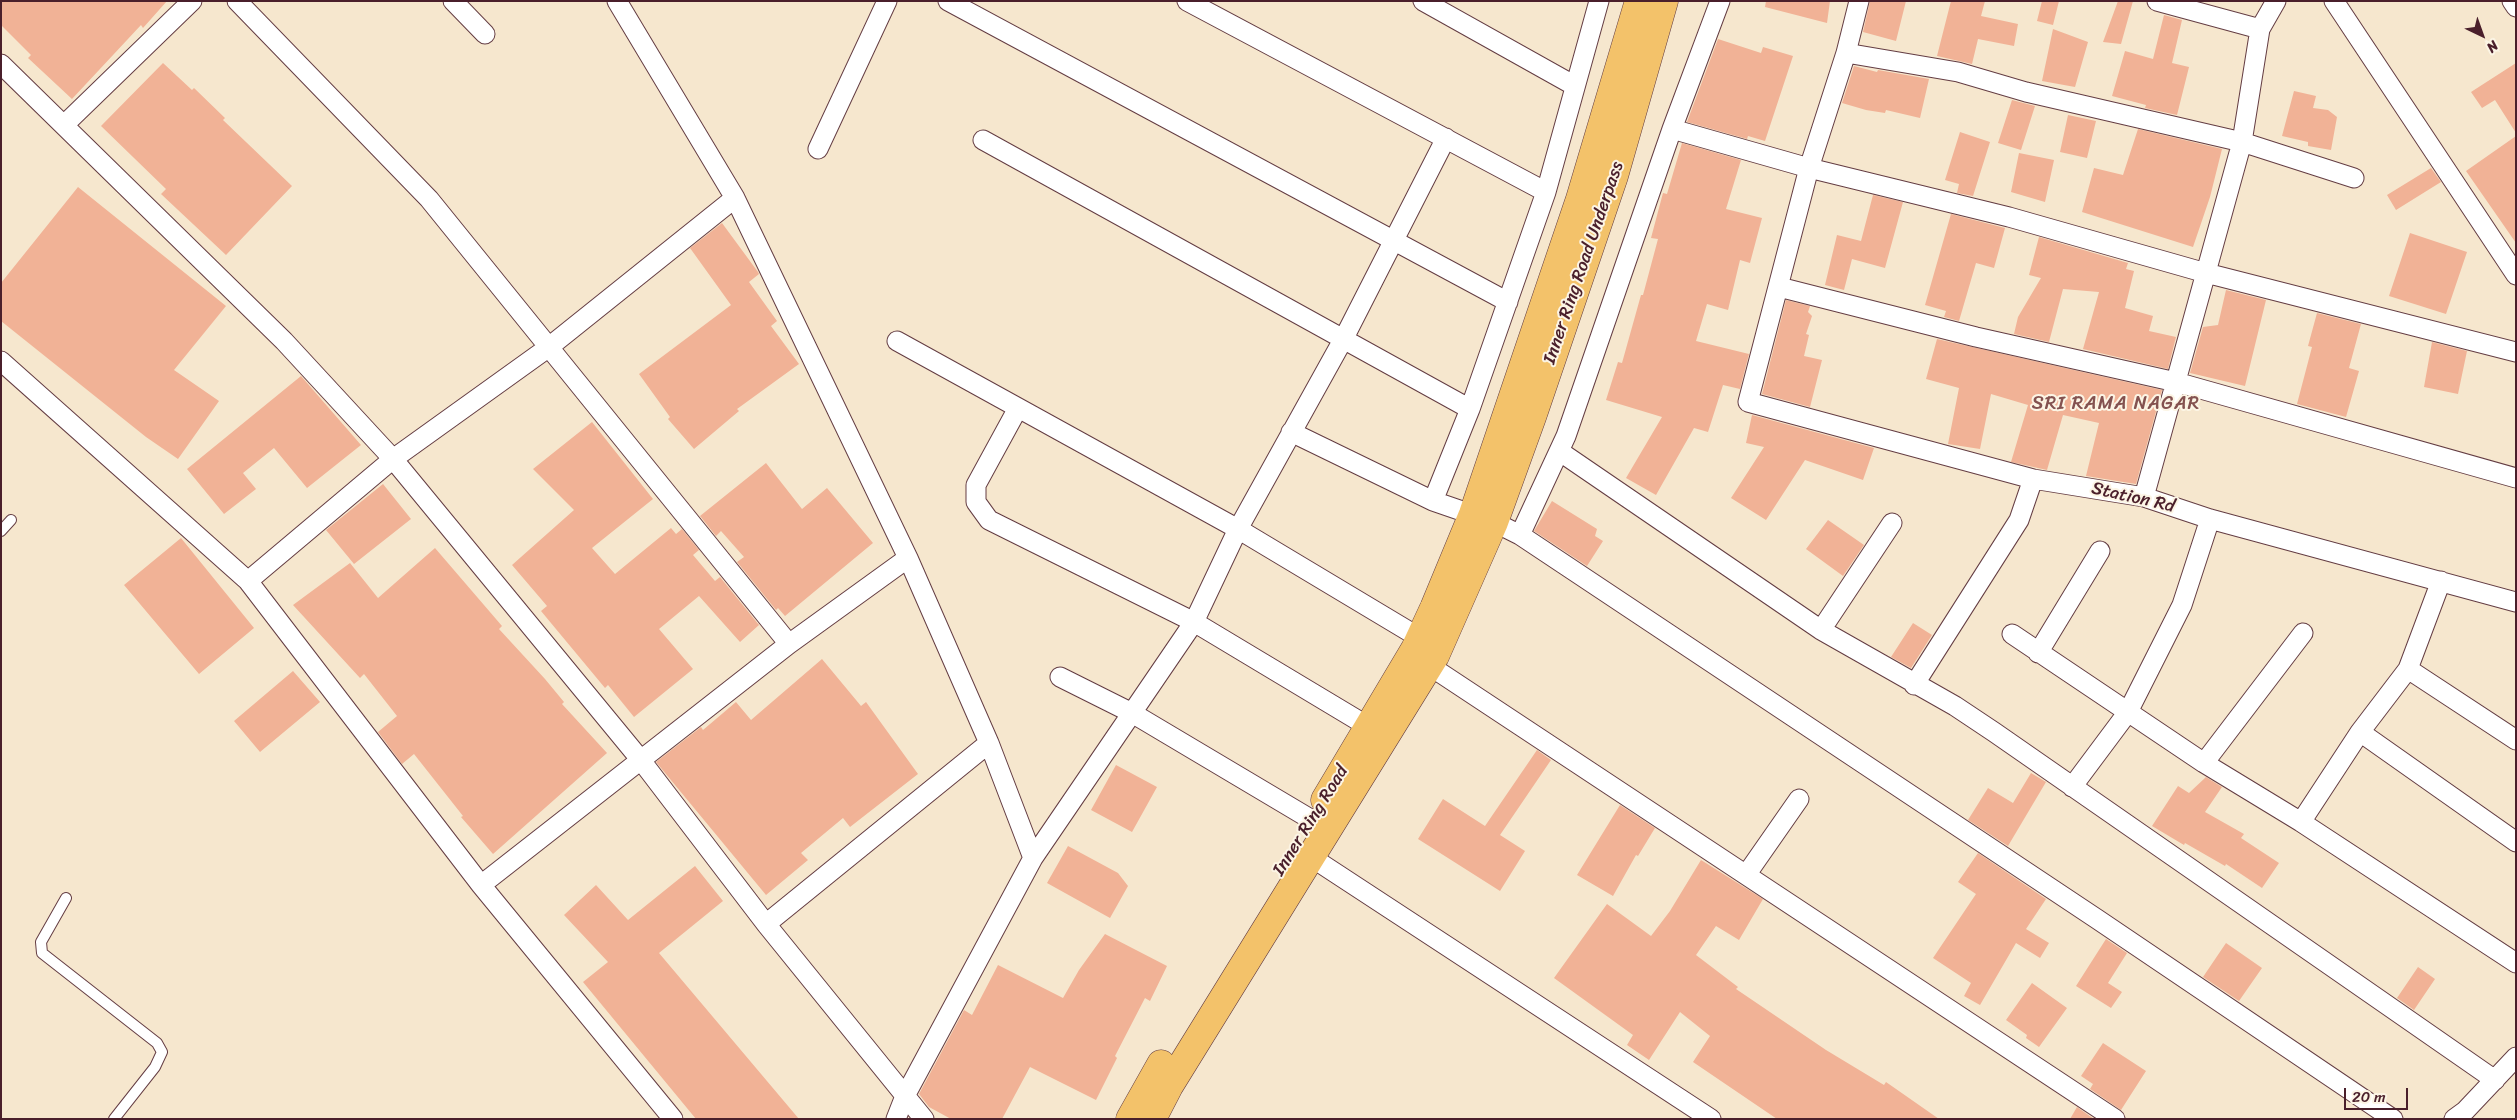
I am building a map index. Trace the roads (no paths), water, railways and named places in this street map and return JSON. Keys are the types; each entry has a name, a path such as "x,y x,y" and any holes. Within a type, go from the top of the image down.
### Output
{"main road":[{"name":"Inner Ring Road Underpass","path":"1484,518 1638,1"},
{"name":"Inner Ring Road Underpass","path":"1484,518 1614,176 1664,1"},
{"name":"Inner Ring Road","path":"1130,1119 1370,726 1420,638 1484,518"},
{"name":"Inner Ring Road","path":"1152,1119 1169,1086 1430,666 1484,518"}],"street":[{"path":"64,125 192,1"},
{"path":"237,1 429,199 789,644"},
{"path":"453,1 484,34"},
{"path":"617,1 735,198 908,558 989,743 1033,858"},
{"path":"818,149 887,1"},
{"path":"948,1 1396,240 1508,302"},
{"path":"1187,1 1546,192"},
{"path":"1423,1 1575,86"},
{"path":"1433,501 1470,408 1546,192 1599,1"},
{"path":"1520,535 1559,451 1611,310 1672,129 1720,1"},
{"path":"1859,1 1846,53 1809,168 1779,287 1976,337 2176,382 2516,478"},
{"path":"2157,1 2260,29"},
{"path":"2144,497 2242,142 2260,29 2276,1"},
{"path":"2334,1 2516,275"},
{"path":"2512,1 2516,7"},
{"path":"1846,53 1958,72 2026,92 2242,142 2354,178"},
{"path":"1,64 284,341 393,459 640,760 766,924 924,1119"},
{"path":"1672,129 1809,168 2009,217 2206,273 2516,352"},
{"path":"896,1119 905,1096 1033,858 1194,622 1238,529 1344,338 1396,240 1446,138"},
{"path":"983,140 1470,408"},
{"path":"248,581 393,459 549,347 735,198"},
{"name":"Station Rd","path":"1779,287 1748,402 2033,479 2144,497 2210,519 2516,602"},
{"path":"898,341 1238,529 1420,638"},
{"path":"1,361 248,581 481,886 673,1119"},
{"path":"1018,408 976,485 976,502 989,520 1194,622 1370,726"},
{"path":"1291,432 1433,501 1484,518 1520,535 2096,918 2393,1119"},
{"path":"1559,451 1822,630 1994,732 2495,1080"},
{"path":"1914,685 2019,520 2033,479"},
{"path":"2072,787 2128,712 2182,605 2210,519"},
{"path":"1822,630 1892,522"},
{"path":"2038,653 2100,551"},
{"path":"481,886 789,644 908,558"},
{"path":"2301,822 2360,732 2408,669 2441,581"},
{"path":"2204,763 2303,633"},
{"path":"2012,634 2204,763 2301,822 2516,964"},
{"path":"1430,666 2114,1119"},
{"path":"2408,669 2516,740"},
{"path":"1060,678 1132,713 1312,820"},
{"path":"2360,732 2516,842"},
{"path":"766,924 989,743"},
{"path":"1746,875 1799,798"},
{"path":"1311,857 1711,1119"},
{"path":"2462,1116 2516,1057"}],"lane":[{"path":"1,531 11,520"},
{"path":"66,898 41,942 42,953 157,1043 162,1052 155,1067 114,1119"}],"district":[{"name":"SRI RAMA NAGAR","path":"2116,404"}]}
